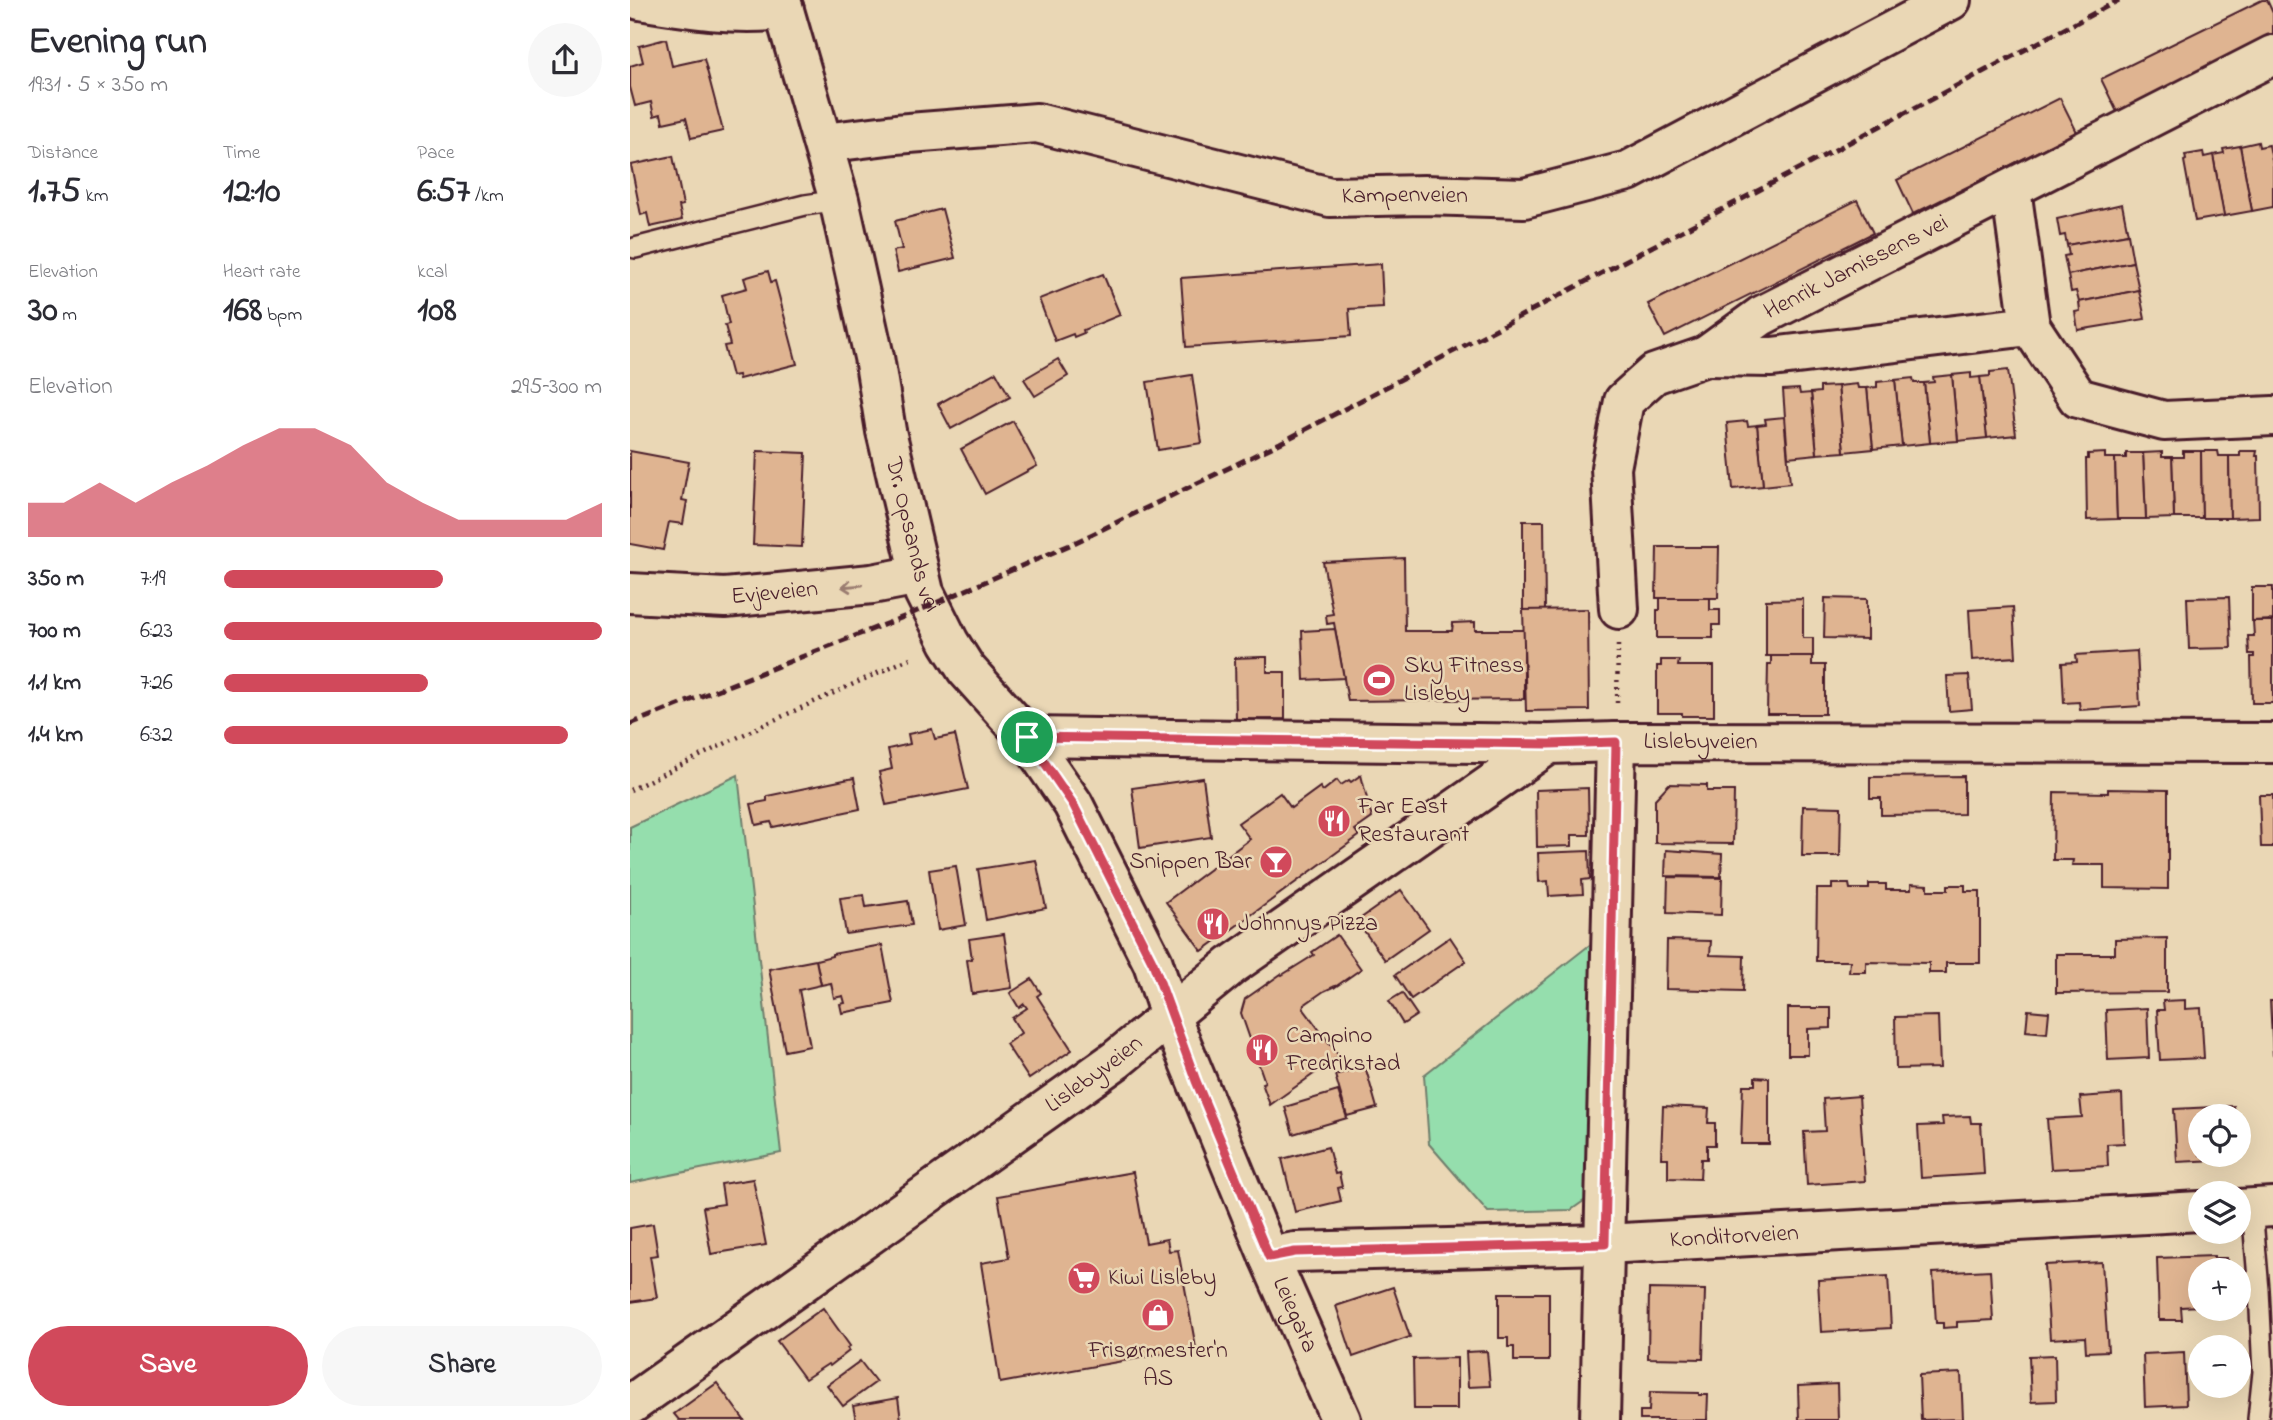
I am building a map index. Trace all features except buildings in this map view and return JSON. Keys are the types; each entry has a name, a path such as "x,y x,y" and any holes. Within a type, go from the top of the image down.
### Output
{"street":[{"path":"640,0 706,11 753,13 783,5"},
{"name":"Kampenveien","path":"823,143 1037,123 1330,197 1424,195 1524,198 1628,171 1951,0"},
{"name":"Dr. Opsands vei","path":"783,5 839,200 874,357 886,431 919,575 930,605 966,669 1027,737 1073,804 1153,963 1170,1016"},
{"name":"Henrik Jamissens vei","path":"1619,610 1611,468 1624,401 1654,374 1706,356 1761,316 2273,55"},
{"path":"2011,189 2030,326 2078,398 2164,421 2273,416"},
{"name":"Henrik Jamissens vei","path":"1706,356 1772,357 2030,326"},
{"name":"Evjeveien","path":"630,593 725,598 872,584 919,575"},
{"path":"1027,737 1549,744"},
{"path":"1600,1420 1616,742"},
{"name":"Lislebyveien","path":"630,1405 1116,1060 1232,965 1549,744 2273,743"},
{"name":"Leiegata","path":"1170,1016 1269,1257 1341,1420"},
{"name":"Konditorveien","path":"1269,1257 1295,1252 1605,1244 2188,1212"}],"lane":[{"path":"635,248 805,205 839,200"},
{"path":"2254,1208 2263,1372 2258,1419"}],"path":[{"path":"1616,742 1619,610"},
{"path":"630,790 860,680 949,642"}],"green space":[{"path":"738,775 781,1153 630,1183 630,827"},
{"path":"1601,936 1595,1193 1571,1210 1488,1212 1429,1144 1424,1075"}],"railway":[{"path":"630,724 906,616 1072,544 1280,443 2119,0"}],"place":[{"name":"Sky Fitness Lisleby","path":"1379,680"},
{"name":"Far East Restaurant","path":"1334,821"},
{"name":"Snippen Bar","path":"1276,862"},
{"name":"Johnnys Pizza","path":"1213,924"},
{"name":"Campino Fredrikstad","path":"1262,1050"},
{"name":"Kiwi Lisleby","path":"1084,1278"},
{"name":"Frisørmester'n AS","path":"1158,1315"}],"route":[{"path":"1027,737 1549,744 1616,742 1605,1244 1295,1252 1269,1257 1170,1016 1153,963 1073,804 1027,737"}]}
